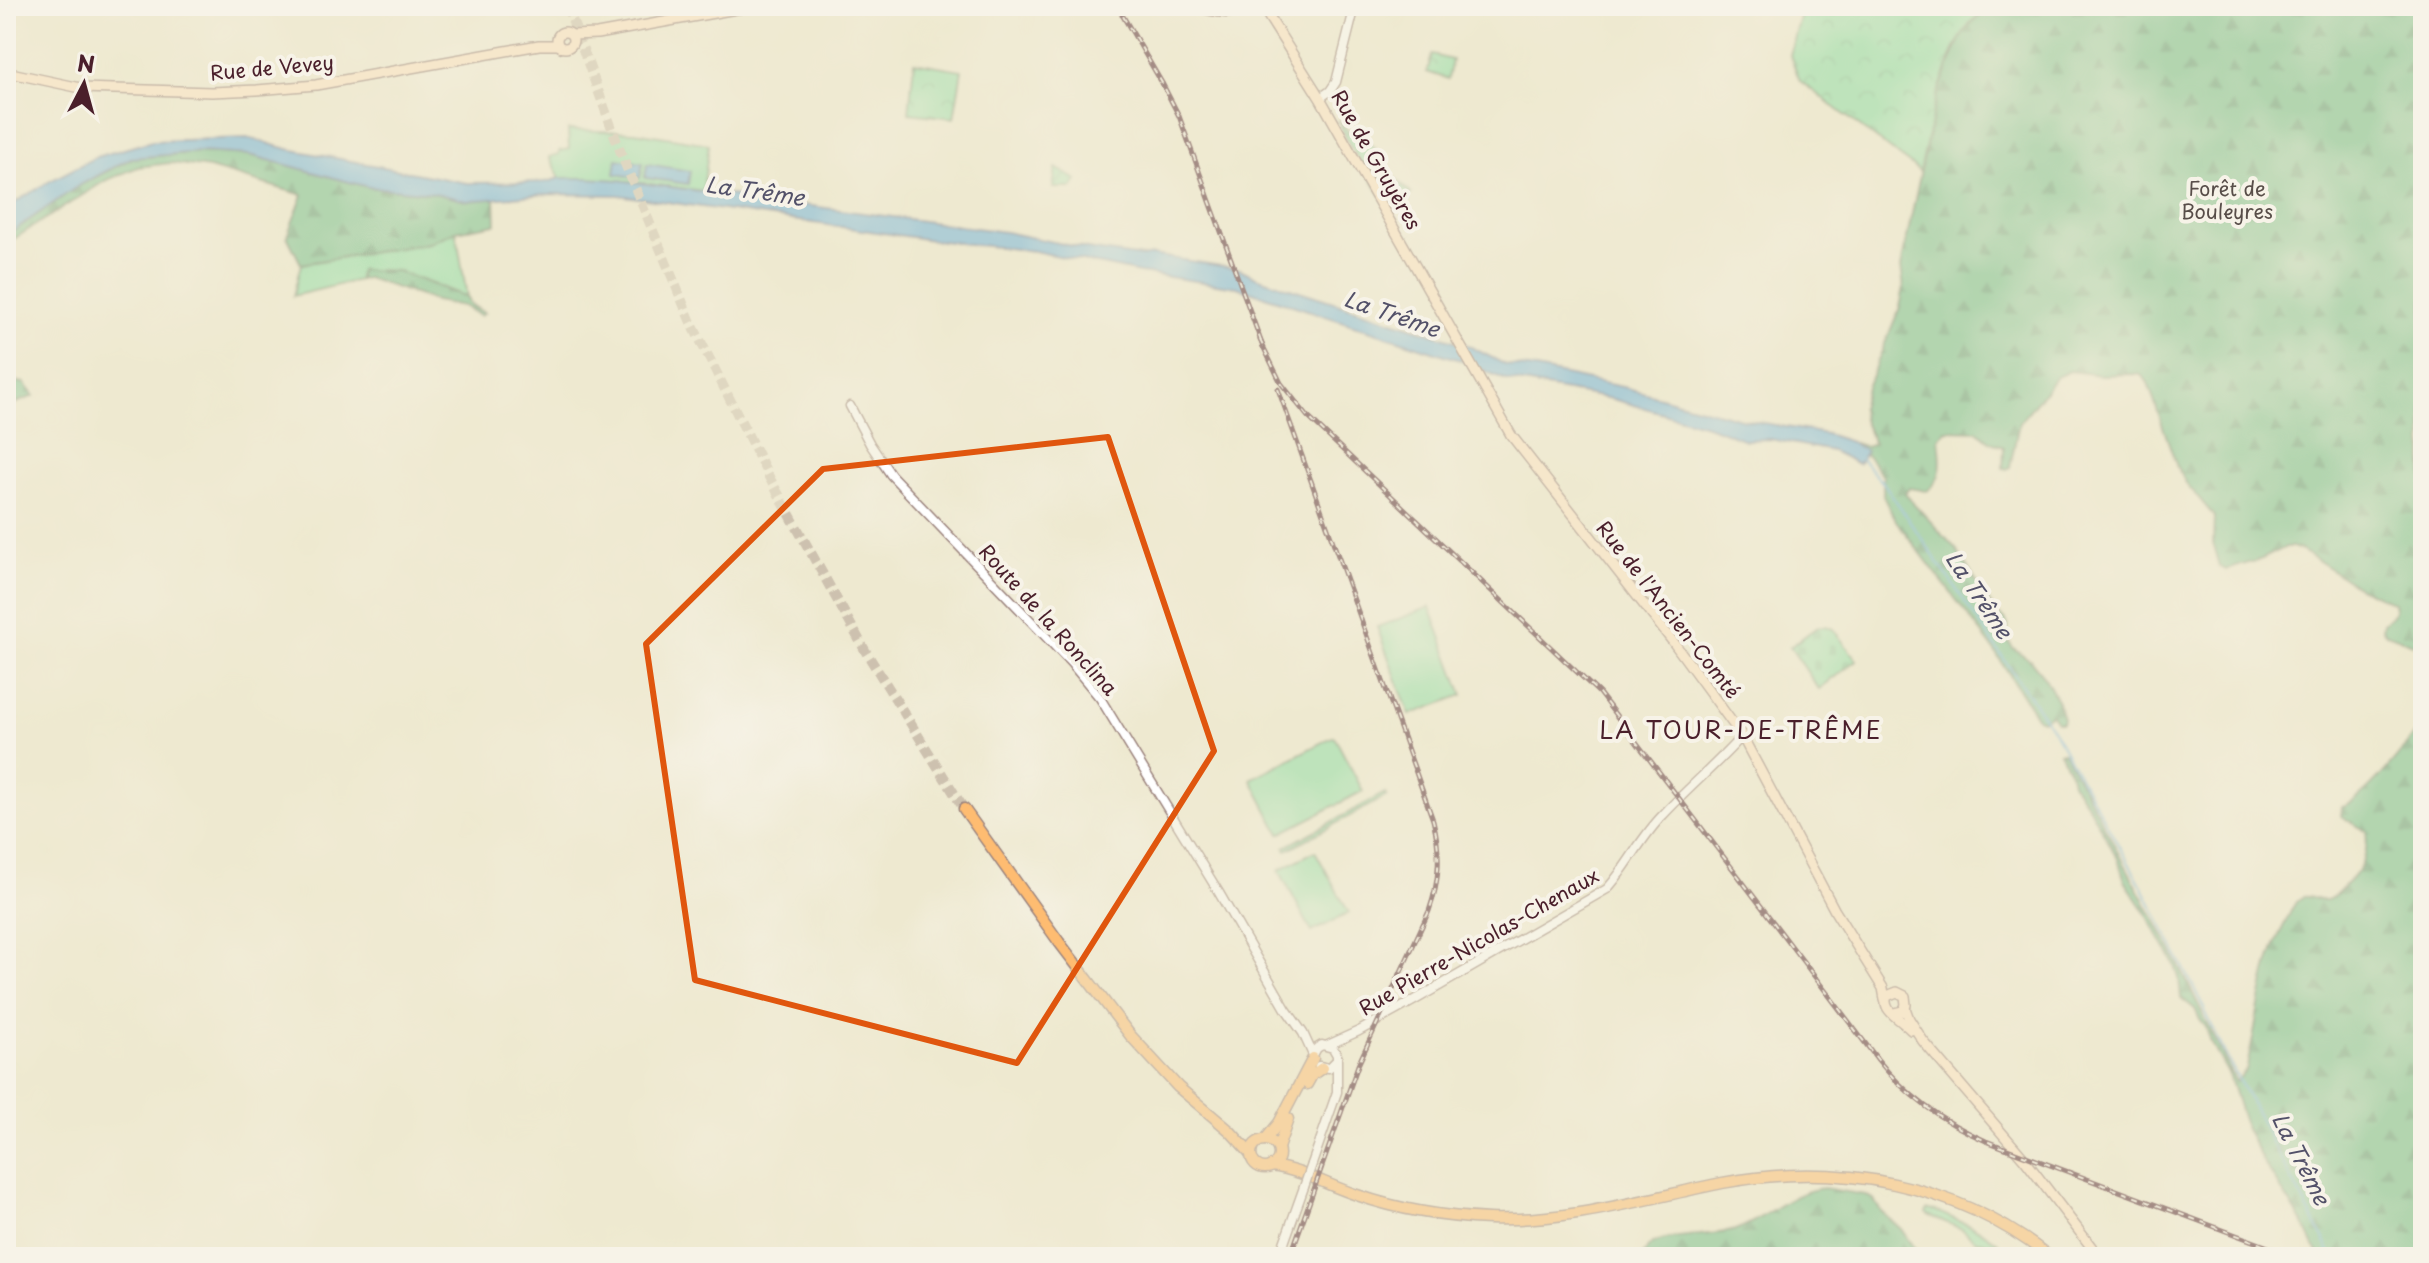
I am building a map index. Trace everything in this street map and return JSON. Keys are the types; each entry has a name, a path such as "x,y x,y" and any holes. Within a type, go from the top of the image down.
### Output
{"highway":[{"path":"964,809 1130,1035 1178,1087 1230,1131 1259,1166 1301,1172 1355,1195 1409,1209 1459,1217 1502,1219 1582,1213 1764,1177 1797,1174 1854,1176 1913,1188 1954,1202 2012,1230 2050,1257"},
{"path":"1251,1154 1254,1146 1279,1123 1313,1056"},
{"path":"1271,1166 1277,1162 1282,1130 1301,1093 1312,1075 1324,1068"},
{"path":"1230,1131 1273,1142 1301,1172"}],"main road":[{"name":"Rue de Vevey","path":"6,72 81,88 212,92 316,85 558,41 564,32 572,39 753,6"},
{"path":"1192,6 1234,14 1255,6"},
{"name":"Rue de Gruyères","path":"1262,6 1320,98 1470,364"},
{"name":"Rue de l'Ancien-Comté","path":"1470,364 1522,452 1670,638 1742,736 1835,911 1883,988 1885,999"},
{"name":"Rue de l'Ancien-Comté","path":"1873,970 1897,992"},
{"path":"1923,1041 1909,1019 1905,996 1890,993 1885,999 1886,1008 1923,1041 2017,1152 2099,1257"},
{"path":"1894,1013 1905,1008"}],"street":[{"path":"1320,98 1336,82 1355,6"},
{"name":"Route de la Ronclina","path":"850,406 891,475 1071,663 1100,698 1303,1033"},
{"name":"Rue Pierre-Nicolas-Chenaux","path":"1325,1045 1359,1031 1607,889 1662,815 1742,736"},
{"name":"Rue Pierre-Nicolas-Chenaux","path":"1336,1059 1344,1045 1359,1031"},
{"path":"1279,1257 1338,1089 1335,1049 1303,1033"},
{"path":"1303,1033 1316,1064 1333,1077 1338,1089"},
{"path":"1313,1056 1316,1049 1325,1045"},
{"path":"1324,1068 1336,1059"}],"highlighted area":[{"path":"1108,437 1214,751 1017,1063 695,980 646,644 823,469"}],"green space":[{"path":"1803,6 1990,6 1970,23 1955,47 1936,98 1920,172 1800,81 1790,55"},
{"name":"Forêt de Bouleyres","path":"1990,6 2423,6 2423,648 2387,634 2382,629 2383,623 2393,612 2394,603 2360,588 2301,550 2286,547 2262,559 2226,570 2219,566 2213,545 2214,516 2186,483 2177,467 2148,383 2138,374 2102,375 2070,371 2056,377 2019,423 2007,469 2003,468 2004,447 1977,431 1946,430 1939,438 1937,480 1927,491 1909,488 1905,494 1956,549 1994,610 2006,621 2007,639 2045,678 2057,700 2062,722 2057,722 2051,714 2042,720 2037,718 1992,647 1894,518 1883,496 1883,476 1869,458 1854,446 1855,443 1866,447 1874,444 1861,408 1900,307 1904,287 1901,268 1936,98 1963,31"},
{"path":"1432,55 1452,60 1448,79 1427,72"},
{"path":"914,62 962,70 954,118 909,113"},
{"path":"1337,119 1359,142 1364,138 1377,150 1373,155 1411,194 1387,205"},
{"path":"568,130 635,132 709,144 703,191 618,180 560,178 549,157 569,149"},
{"path":"200,152 250,155 368,187 434,193 467,201 495,198 496,224 456,231 429,243 301,264 287,236 303,195 209,168 171,163 138,167 105,181 6,244 6,233 78,186 132,158"},
{"path":"1056,168 1077,180 1072,188 1053,188"},
{"path":"456,231 467,297 396,271 360,270 359,280 293,296 301,264 429,243"},
{"path":"360,270 396,271 467,297 469,303 484,313 480,316 463,306 435,301 367,278 359,280"},
{"path":"6,382 24,383 34,396 6,407"},
{"path":"1430,607 1463,695 1410,715 1377,627"},
{"path":"1817,627 1833,629 1857,660 1819,689 1790,647"},
{"path":"2423,722 2423,1257 2328,1257 2319,1253 2314,1246 2303,1223 2263,1162 2245,1126 2229,1075 2210,1041 2206,1027 2195,1009 2181,998 2174,963 2125,881 2118,859 2072,783 2070,772 2059,752 2064,752 2174,955 2236,1082 2246,1070 2270,958 2294,906 2304,897 2322,900 2332,897 2352,878 2364,857 2366,831 2341,816 2342,807 2374,783"},
{"path":"1334,736 1363,791 1280,834 1251,779"},
{"path":"1385,793 1387,796 1287,850 1285,847"},
{"path":"1315,851 1349,913 1312,932 1279,870"},
{"path":"1824,1188 1873,1199 1901,1229 1920,1257 1642,1257 1656,1242 1735,1230 1800,1194"},
{"path":"1928,1210 1982,1231 1998,1242 1976,1241 1962,1229 1928,1215"}],"water":[{"path":"248,138 288,149 467,183 546,182 560,178 618,180 1005,232 1087,249 1142,257 1152,255 1240,269 1256,277 1467,345 1506,365 1627,388 1741,419 1826,434 1851,442 1866,451 1858,464 1832,451 1770,439 1745,440 1710,426 1612,399 1506,380 1460,360 1237,287 1140,273 1034,251 932,240 618,195 546,194 467,201 434,193 368,187 250,155 200,152 131,158 78,186 6,233 6,208 96,157 152,141"},
{"path":"617,159 643,163 640,178 615,174"},
{"path":"647,164 690,171 688,184 645,178"}],"waterway":[{"name":"La Trême","path":"1859,457 1885,485 2056,735 2143,888 2225,1054 2333,1257"}],"tunnel":[{"path":"567,6 624,161 690,320 769,477 866,652 964,809"}],"railway":[{"path":"1117,6 1179,116 1263,347"},
{"path":"1260,340 1281,383 1308,417 1599,693 1878,1060 1914,1097 1955,1126 1986,1141 2295,1257"},
{"path":"1278,389 1433,820 1438,855 1437,877 1429,911 1358,1065 1290,1257"}],"district":[{"name":"LA TOUR-DE-TRÊME","path":"1741,731"}]}
